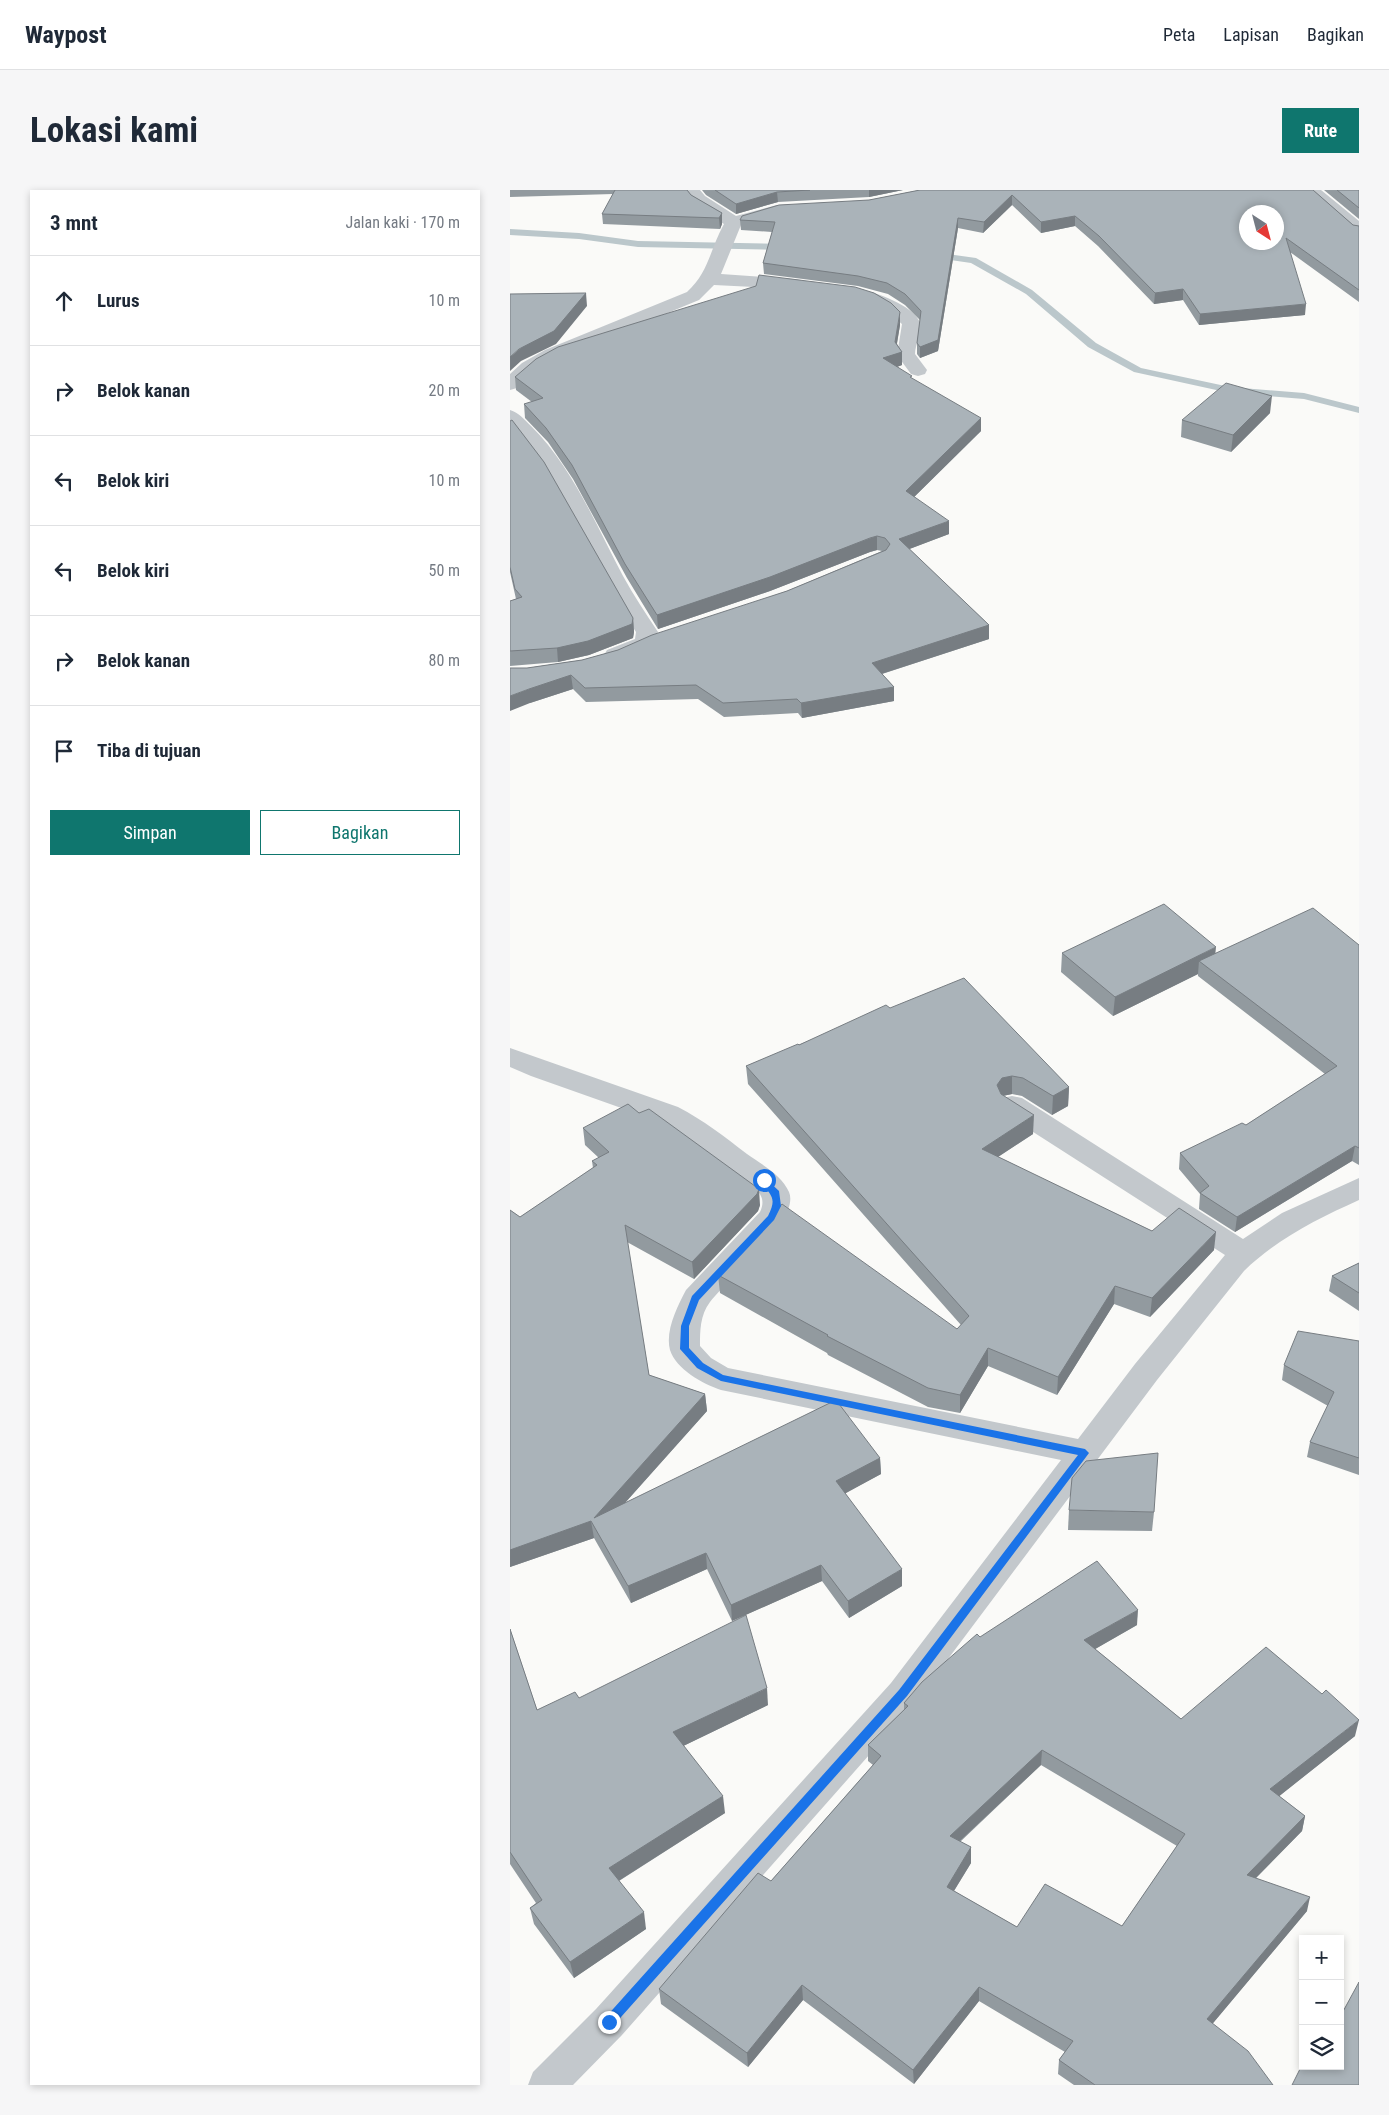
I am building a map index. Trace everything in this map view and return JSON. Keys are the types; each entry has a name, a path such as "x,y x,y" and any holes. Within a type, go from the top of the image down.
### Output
{"street":[{"path":"691,190 699,200 730,228"},
{"path":"1311,190 1359,230"},
{"path":"510,384 529,367 552,354 693,296 704,287 713,274 730,228 760,213 789,209"},
{"path":"713,274 811,286"},
{"path":"848,292 881,300 898,310 911,322 912,332 907,341 906,355 918,370"},
{"path":"510,416 528,432 551,461 575,498 617,586 629,608 647,632 644,642"},
{"path":"596,661 633,649 644,642 670,635"},
{"path":"510,1057 540,1070 668,1114 689,1125 764,1180 776,1193 777,1206 771,1218 696,1298 685,1326 684,1349 700,1366 721,1378 1085,1453"},
{"path":"1012,1105 1244,1253"},
{"path":"547,2085 609,2022 903,1693 1152,1364 1244,1253 1294,1219 1359,1188"}],"building":[{"path":"615,190 687,190 691,195 722,213 719,218 602,214"},
{"path":"715,190 810,190 777,192 736,204"},
{"path":"920,190 1313,190 1353,225 1359,226 1359,290 1286,238 1306,304 1200,314 1183,289 1155,293 1099,236 1075,216 1041,222 1012,195 984,222 958,218 938,340 920,347 917,343 921,311 905,294 887,283 858,276 763,263 775,222 740,220 742,216 779,205 869,200"},
{"path":"1337,190 1359,190 1359,208"},
{"path":"759,275 855,287 874,293 891,303 900,312 895,342 902,352 883,358 912,376 910,377 981,418 906,491 949,521 899,539 989,625 872,663 894,687 801,703 797,699 723,703 696,685 585,688 571,675 510,696 510,668 527,668 582,660 618,650 652,635 787,591 886,550 890,544 885,538 877,536 870,538 770,577 657,615 625,564 572,465 546,428 524,404 543,398 515,377 536,359 558,347 756,286"},
{"path":"586,293 554,331 519,349 510,357 510,294"},
{"path":"1226,383 1272,396 1233,435 1182,420"},
{"path":"512,420 544,462 633,618 632,624 588,641 557,648 510,651 510,601 522,597 515,589 510,567 510,421"},
{"path":"1164,904 1216,947 1115,997 1062,953"},
{"path":"1313,908 1359,945 1359,1148 1355,1146 1237,1217 1200,1193 1209,1186 1180,1153 1242,1123 1246,1125 1337,1066 1199,961"},
{"path":"964,978 1069,1087 1053,1096 1023,1078 1012,1076 1002,1078 997,1085 1001,1094 1034,1115 982,1149 1152,1231 1179,1208 1216,1232 1152,1298 1115,1286 1058,1377 988,1348 960,1395 928,1388 827,1336 718,1275 760,1231 782,1204 957,1329 969,1316 746,1066 799,1045 886,1005 890,1008"},
{"path":"628,1104 639,1113 649,1109 759,1189 757,1194 692,1262 625,1225 649,1375 705,1394 594,1518 836,1400 880,1458 836,1481 902,1569 848,1601 821,1565 731,1605 706,1553 628,1586 591,1521 510,1550 510,1210 520,1217 597,1165 592,1161 609,1152 583,1128"},
{"path":"1359,1263 1359,1293 1332,1276"},
{"path":"1298,1331 1359,1341 1359,1458 1310,1442 1334,1392 1284,1365"},
{"path":"1158,1453 1154,1512 1069,1510 1072,1478 1086,1461"},
{"path":"1097,1561 1138,1610 1084,1640 1181,1719 1266,1647 1322,1694 1326,1690 1359,1720 1270,1789 1305,1816 1247,1875 1310,1897 1207,2019 1248,2051 1273,2085 1095,2085 1059,2060 1073,2041 979,1987 913,2070 802,1985 747,2053 659,1989 758,1873 771,1881 881,1756 868,1745 908,1706 904,1703 922,1682 977,1634 980,1637","holes":["1042,1750 1185,1834 1122,1926 1045,1884 1017,1927 947,1887 971,1847 950,1836"]},
{"path":"746,1615 767,1688 673,1732 723,1796 609,1868 644,1912 570,1962 530,1908 542,1900 510,1852 510,1629 537,1710 575,1692 579,1698"},
{"path":"1359,1982 1359,2085 1292,2085 1300,2070 1344,2070 1344,2010"}],"waterway":[{"path":"510,232 579,236 638,244 788,247"},
{"path":"933,255 973,260 1029,292 1092,345 1138,370 1230,390 1304,396 1359,410"}],"route":[{"path":"609,2022 903,1693 1085,1453 721,1378 700,1366 684,1349 685,1326 696,1298 771,1218 777,1206 776,1193 764,1180"}]}
